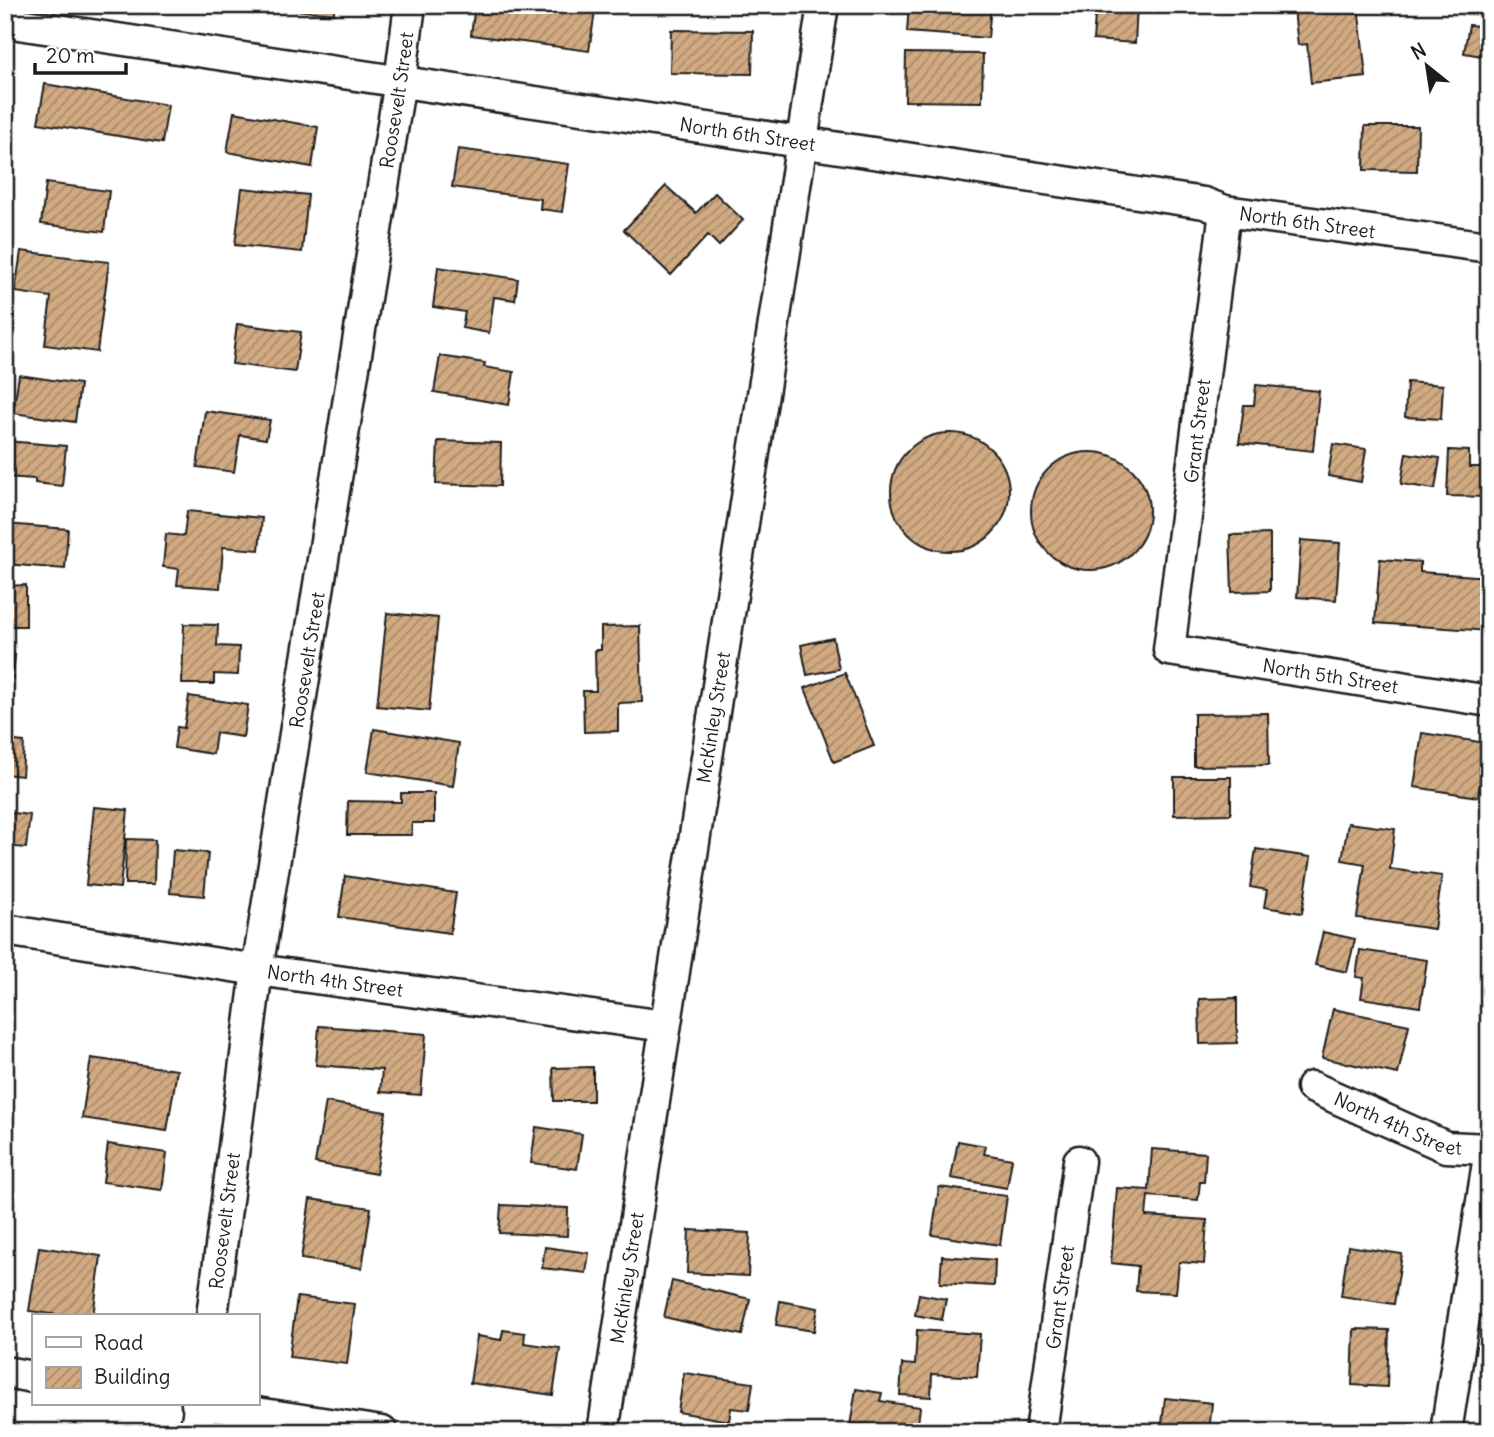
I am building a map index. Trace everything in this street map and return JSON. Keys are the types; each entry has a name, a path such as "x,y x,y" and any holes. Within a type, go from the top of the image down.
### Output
{"street":[{"name":"Roosevelt Street","path":"212,1314 257,970 410,5"},
{"name":"McKinley Street","path":"603,1432 823,5"},
{"name":"North 6th Street","path":"5,22 1204,203 1224,211 1489,247"},
{"name":"Grant Street","path":"1169,650 1224,211"},
{"name":"North 5th Street","path":"1169,650 1489,701"},
{"name":"North 4th Street","path":"5,930 257,970 665,1026"},
{"name":"North 4th Street","path":"1312,1087 1446,1147 1489,1149"},
{"path":"1446,1432 1489,1156"},
{"name":"Grant Street","path":"1041,1432 1079,1161"},
{"path":"5,1372 32,1377"},
{"path":"195,1432 199,1406"},
{"path":"212,1406 382,1432"}],"building":[{"path":"245,5 334,5 334,14"},
{"path":"475,5 596,5 589,51 471,35"},
{"path":"909,5 991,5 988,38 907,32"},
{"path":"1096,5 1137,5 1135,43 1093,40"},
{"path":"1358,5 1366,77 1311,83 1307,44 1298,45 1294,10"},
{"path":"1469,25 1489,27 1488,57 1464,53"},
{"path":"671,30 753,31 752,74 670,73"},
{"path":"906,53 983,54 982,102 905,101"},
{"path":"45,84 168,105 162,143 38,123"},
{"path":"234,112 318,127 312,167 227,152"},
{"path":"1365,126 1418,126 1417,171 1364,170"},
{"path":"458,149 569,164 562,212 540,209 541,199 452,187"},
{"path":"46,183 109,191 104,232 41,224"},
{"path":"666,186 696,213 715,193 743,220 719,246 708,235 671,275 624,230"},
{"path":"242,188 308,195 302,252 235,245"},
{"path":"21,251 109,262 97,352 45,345 51,297 15,292"},
{"path":"438,267 518,279 515,300 494,297 489,333 462,328 465,312 433,307"},
{"path":"237,324 301,332 295,372 232,364"},
{"path":"440,356 485,363 484,367 514,372 509,405 434,392"},
{"path":"19,375 80,384 75,422 13,413"},
{"path":"1407,382 1443,385 1441,419 1405,417"},
{"path":"1256,385 1319,391 1313,451 1239,443 1244,405 1254,405"},
{"path":"205,411 270,420 266,439 240,435 234,472 197,467"},
{"path":"950,433 973,437 992,450 1005,469 1009,492 1005,515 992,534 973,547 950,551 927,547 908,534 895,515 891,492 895,469 908,450 927,437"},
{"path":"6,441 66,446 62,486 35,483 35,479 5,477"},
{"path":"438,441 501,443 500,486 436,484"},
{"path":"1333,444 1366,449 1361,482 1328,476"},
{"path":"1449,450 1469,451 1469,467 1489,467 1489,497 1447,496"},
{"path":"1090,452 1113,456 1132,469 1145,488 1149,511 1145,534 1132,553 1113,566 1090,570 1067,566 1048,553 1035,534 1031,511 1035,488 1048,469 1067,456"},
{"path":"1406,453 1440,458 1435,489 1401,484"},
{"path":"187,511 262,518 259,550 223,547 220,588 177,585 179,569 163,567 166,534 184,536"},
{"path":"5,524 68,529 65,569 5,564"},
{"path":"1270,534 1270,591 1232,592 1230,535"},
{"path":"1301,540 1340,543 1336,600 1297,597"},
{"path":"1380,559 1420,562 1420,572 1489,577 1489,631 1375,623"},
{"path":"26,585 26,626 5,626 5,586"},
{"path":"387,613 438,618 429,711 377,706"},
{"path":"184,624 218,625 217,646 239,647 238,675 214,674 214,684 182,684"},
{"path":"640,626 642,702 618,703 618,731 584,732 583,691 596,691 595,650 601,650 601,627"},
{"path":"833,638 839,669 807,675 801,645"},
{"path":"5,654 15,655 10,706 5,706"},
{"path":"845,673 874,746 834,762 805,688"},
{"path":"189,696 248,705 243,737 216,733 213,754 174,748 177,727 184,728"},
{"path":"1268,713 1269,765 1194,766 1194,714"},
{"path":"374,729 459,743 453,786 367,772"},
{"path":"1422,733 1486,743 1478,797 1414,787"},
{"path":"5,740 24,742 22,776 5,774"},
{"path":"1174,777 1231,777 1231,814 1174,815"},
{"path":"401,793 434,793 434,823 412,823 412,835 347,835 348,801 401,802"},
{"path":"94,807 128,810 120,888 86,885"},
{"path":"5,812 30,815 26,848 5,846"},
{"path":"1348,823 1395,829 1390,869 1442,876 1434,929 1357,918 1365,864 1342,860"},
{"path":"126,839 155,840 154,884 125,884"},
{"path":"1256,849 1311,857 1302,913 1264,907 1267,890 1250,887"},
{"path":"173,850 208,853 204,896 170,893"},
{"path":"345,876 456,893 450,933 339,917"},
{"path":"1323,932 1355,939 1347,972 1315,965"},
{"path":"1360,950 1427,960 1420,1007 1361,998 1364,978 1356,977"},
{"path":"1237,998 1237,1043 1200,1044 1199,999"},
{"path":"1333,1009 1409,1025 1398,1074 1322,1058"},
{"path":"319,1026 426,1034 421,1095 380,1092 382,1070 316,1065"},
{"path":"91,1058 177,1070 167,1131 82,1118"},
{"path":"593,1067 593,1101 554,1101 553,1068"},
{"path":"326,1102 386,1112 376,1174 315,1163"},
{"path":"536,1127 582,1134 577,1169 531,1163"},
{"path":"958,1141 986,1146 984,1154 1012,1159 1007,1188 951,1178"},
{"path":"108,1144 167,1153 162,1190 103,1182"},
{"path":"1152,1149 1206,1153 1204,1182 1200,1182 1198,1200 1148,1196 1146,1216 1207,1220 1204,1264 1179,1262 1176,1293 1136,1291 1138,1266 1111,1263 1117,1188 1149,1190"},
{"path":"939,1187 1007,1196 1000,1245 932,1235"},
{"path":"310,1199 371,1208 362,1268 301,1259"},
{"path":"501,1205 568,1208 567,1236 499,1233"},
{"path":"689,1230 750,1233 748,1276 687,1273"},
{"path":"1348,1246 1402,1254 1394,1304 1341,1296"},
{"path":"39,1247 101,1256 93,1314 29,1311"},
{"path":"545,1247 589,1253 586,1273 542,1268"},
{"path":"942,1256 995,1260 994,1286 940,1283"},
{"path":"672,1281 750,1299 742,1335 664,1317"},
{"path":"919,1294 946,1299 942,1320 915,1315"},
{"path":"297,1297 355,1304 347,1364 289,1357"},
{"path":"780,1301 818,1308 814,1331 776,1325"},
{"path":"1354,1329 1389,1330 1387,1387 1352,1385"},
{"path":"503,1330 525,1333 524,1343 560,1348 553,1395 470,1383 477,1336 501,1340"},
{"path":"917,1330 980,1334 977,1377 932,1374 931,1397 900,1395 902,1364 915,1365"},
{"path":"684,1373 753,1383 749,1410 731,1408 729,1421 678,1412"},
{"path":"856,1389 882,1393 880,1401 920,1407 917,1432 849,1432"},
{"path":"1165,1398 1212,1403 1209,1432 1161,1432"}]}
